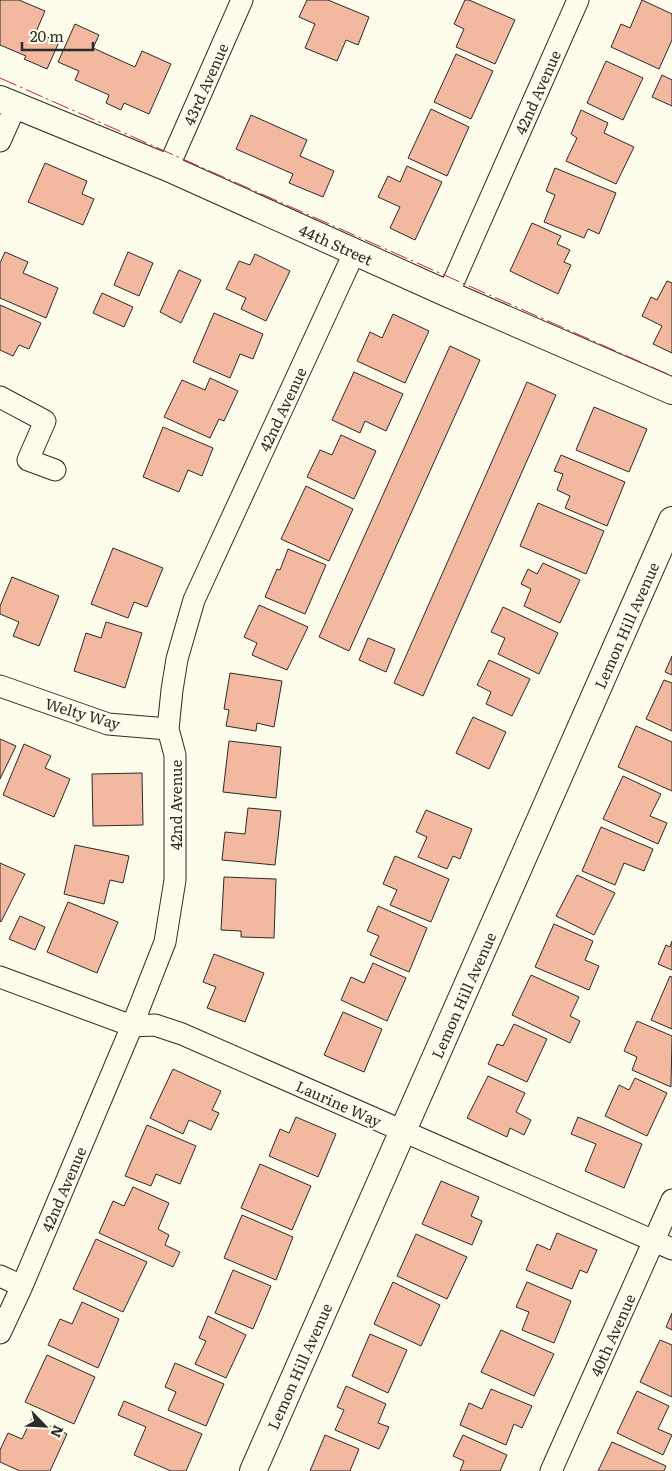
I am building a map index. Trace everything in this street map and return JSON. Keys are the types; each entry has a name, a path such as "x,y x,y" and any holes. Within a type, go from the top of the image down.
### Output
{"street":[{"name":"43rd Avenue","path":"168,168 242,0"},
{"name":"42nd Avenue","path":"448,294 578,0"},
{"name":"44th Street","path":"8,102 168,168 448,294 672,390"},
{"path":"0,141 8,102"},
{"name":"42nd Avenue","path":"0,1333 22,1286 132,1026 165,942 175,880 175,756 168,729 177,659 194,600 354,252"},
{"path":"0,397 45,421 28,460 55,470"},
{"name":"Lemon Hill Avenue","path":"253,1471 672,520"},
{"name":"Welty Way","path":"0,686 108,724 168,729"},
{"name":"Laurine Way","path":"0,977 132,1026 155,1025 182,1034 663,1245"},
{"name":"40th Avenue","path":"552,1471 663,1245 672,1200"},
{"path":"0,1276 22,1286"}],"building":[{"path":"0,0 19,0 45,11 36,32 59,42 47,69 24,59 26,56 0,45"},
{"path":"307,0 328,0 369,17 358,45 346,40 337,61 305,48 315,24 299,17"},
{"path":"465,0 515,20 495,64 456,47 464,29 454,24"},
{"path":"642,0 672,14 672,40 659,69 611,47 621,24 630,28"},
{"path":"75,24 99,35 93,48 135,67 142,51 171,64 149,114 124,103 121,110 106,103 109,95 75,80 79,71 58,62"},
{"path":"456,54 493,71 471,119 434,102"},
{"path":"606,61 643,78 623,120 587,103"},
{"path":"662,75 672,80 672,106 652,97"},
{"path":"431,109 469,127 447,176 408,158"},
{"path":"581,110 608,123 604,133 634,147 616,184 566,161 577,138 571,134"},
{"path":"251,115 307,140 300,156 334,171 323,197 289,183 293,174 236,149"},
{"path":"45,163 87,181 82,194 94,199 83,225 28,202"},
{"path":"407,166 442,182 415,240 390,228 400,207 378,197 388,176 400,182"},
{"path":"555,168 616,193 599,234 588,229 584,238 544,222 555,195 546,191"},
{"path":"532,223 561,236 557,244 570,250 564,262 571,265 558,294 510,271"},
{"path":"5,252 28,262 23,273 58,288 46,318 0,298 0,263"},
{"path":"128,252 153,263 139,296 114,285"},
{"path":"255,254 290,271 266,321 241,309 246,298 226,289 239,261 250,265"},
{"path":"179,270 201,280 181,323 160,312"},
{"path":"667,281 672,283 672,353 653,344 662,326 642,316 651,297 657,300"},
{"path":"102,293 133,307 124,327 93,313"},
{"path":"0,305 41,323 29,349 19,345 13,356 0,350"},
{"path":"214,313 263,334 253,359 240,354 230,378 193,362"},
{"path":"393,314 429,331 405,383 357,361 370,332 382,338"},
{"path":"450,346 480,360 349,651 319,637"},
{"path":"354,372 403,394 386,431 365,421 360,433 332,420"},
{"path":"210,378 238,391 224,421 219,419 210,438 164,417 182,380 205,390"},
{"path":"527,382 556,395 423,696 394,683"},
{"path":"594,407 647,429 629,472 576,450"},
{"path":"163,427 213,448 202,476 188,470 179,492 143,477"},
{"path":"341,435 376,451 354,499 307,477 320,450 332,455"},
{"path":"561,455 625,482 607,526 565,508 570,496 557,490 563,474 554,471"},
{"path":"306,486 353,509 329,561 281,539"},
{"path":"538,503 604,531 586,574 520,546"},
{"path":"113,548 163,568 147,607 134,602 128,618 91,604"},
{"path":"288,549 326,565 305,614 265,597 277,569 280,570"},
{"path":"543,563 580,580 560,623 524,606 531,589 521,584 528,569 537,574"},
{"path":"12,577 59,596 39,646 13,636 19,622 0,614 0,606"},
{"path":"259,605 308,627 287,670 252,655 257,643 244,637"},
{"path":"503,607 558,633 539,674 498,654 505,638 491,632"},
{"path":"106,622 142,633 125,688 74,671 86,633 101,638"},
{"path":"368,638 395,649 386,672 359,660"},
{"path":"672,656 672,675 665,672"},
{"path":"489,660 530,679 512,716 486,704 491,692 477,685"},
{"path":"230,673 282,681 274,727 257,723 256,731 226,726 229,710 224,709"},
{"path":"664,680 672,683 672,731 646,719"},
{"path":"473,717 506,732 489,769 456,753"},
{"path":"636,726 672,742 672,791 618,767"},
{"path":"0,739 16,746 0,779"},
{"path":"229,741 281,747 276,798 223,792"},
{"path":"24,744 51,756 45,768 70,779 54,817 3,795"},
{"path":"142,773 143,825 93,826 92,774"},
{"path":"623,776 661,794 650,816 667,823 658,844 603,819"},
{"path":"248,808 281,811 275,865 222,860 225,832 245,834"},
{"path":"426,810 472,829 460,859 453,856 447,869 418,857 427,837 416,832"},
{"path":"601,827 653,849 644,871 624,863 615,885 582,871"},
{"path":"75,845 129,856 123,883 110,880 104,904 64,894"},
{"path":"395,856 449,879 431,922 390,905 397,890 383,884"},
{"path":"0,863 25,874 1,922 0,921"},
{"path":"577,875 615,893 594,935 556,916"},
{"path":"224,877 276,879 274,938 241,937 241,931 221,930"},
{"path":"68,902 118,922 97,973 47,952"},
{"path":"378,906 427,928 409,972 370,955 379,936 367,931"},
{"path":"20,916 45,927 35,950 9,939"},
{"path":"554,924 593,941 585,960 599,966 589,990 535,967"},
{"path":"672,941 672,970 658,964 666,945 670,947"},
{"path":"214,954 264,973 245,1022 207,1008 216,987 203,982"},
{"path":"373,963 406,978 387,1021 341,1000 351,977 364,983"},
{"path":"531,975 579,997 570,1016 580,1021 570,1043 512,1015"},
{"path":"670,976 672,977 672,1029 651,1020"},
{"path":"343,1012 382,1029 364,1072 324,1055"},
{"path":"637,1021 672,1036 671,1087 632,1070 637,1057 624,1051"},
{"path":"514,1024 547,1039 527,1082 488,1064 497,1044 503,1046"},
{"path":"173,1069 221,1091 212,1110 219,1113 211,1130 189,1120 183,1134 150,1118"},
{"path":"488,1076 525,1093 516,1112 531,1120 524,1135 510,1128 507,1137 467,1118"},
{"path":"635,1078 667,1093 647,1136 605,1116 619,1085 629,1090"},
{"path":"296,1117 336,1134 318,1177 269,1156 280,1129 289,1133"},
{"path":"578,1117 642,1144 624,1188 585,1171 596,1144 571,1134"},
{"path":"147,1125 196,1146 180,1184 156,1174 151,1186 125,1176"},
{"path":"260,1164 311,1186 292,1230 241,1208"},
{"path":"441,1181 479,1197 471,1216 482,1221 472,1245 422,1224"},
{"path":"133,1187 169,1203 158,1229 169,1235 165,1245 180,1252 173,1267 99,1233 113,1201 124,1206"},
{"path":"242,1215 293,1237 276,1280 224,1258"},
{"path":"557,1233 597,1250 587,1273 580,1270 572,1289 526,1270 537,1244 550,1250"},
{"path":"416,1234 467,1257 447,1299 397,1276"},
{"path":"96,1239 147,1262 123,1312 73,1289"},
{"path":"233,1270 271,1286 253,1329 215,1313"},
{"path":"393,1282 440,1305 421,1346 374,1324"},
{"path":"527,1282 571,1301 554,1343 522,1330 529,1312 516,1307"},
{"path":"82,1302 119,1319 98,1368 48,1345 60,1319 72,1324"},
{"path":"672,1313 672,1330 666,1327"},
{"path":"208,1316 246,1335 226,1378 195,1364 206,1341 199,1338"},
{"path":"501,1330 554,1354 534,1396 481,1372"},
{"path":"370,1334 407,1350 388,1393 352,1376"},
{"path":"660,1340 672,1345 672,1397 640,1382"},
{"path":"47,1355 95,1377 74,1424 25,1402"},
{"path":"175,1363 224,1384 206,1426 168,1410 176,1392 165,1387"},
{"path":"346,1386 386,1404 378,1423 389,1427 379,1449 335,1430 344,1410 337,1407"},
{"path":"491,1389 532,1406 522,1428 514,1424 506,1445 460,1425 469,1403 482,1409"},
{"path":"637,1391 669,1406 658,1429 672,1435 663,1455 617,1433"},
{"path":"124,1401 202,1434 186,1471 171,1471 134,1455 146,1427 118,1415"},
{"path":"32,1418 67,1434 50,1471 20,1471 0,1462 0,1450 8,1433 22,1439"},
{"path":"325,1435 359,1449 350,1471 310,1471"},
{"path":"463,1435 507,1455 500,1471 460,1471 464,1461 453,1456"},
{"path":"612,1442 666,1466 664,1471 598,1471"}],"power":[{"path":"0,78 672,376"}]}
